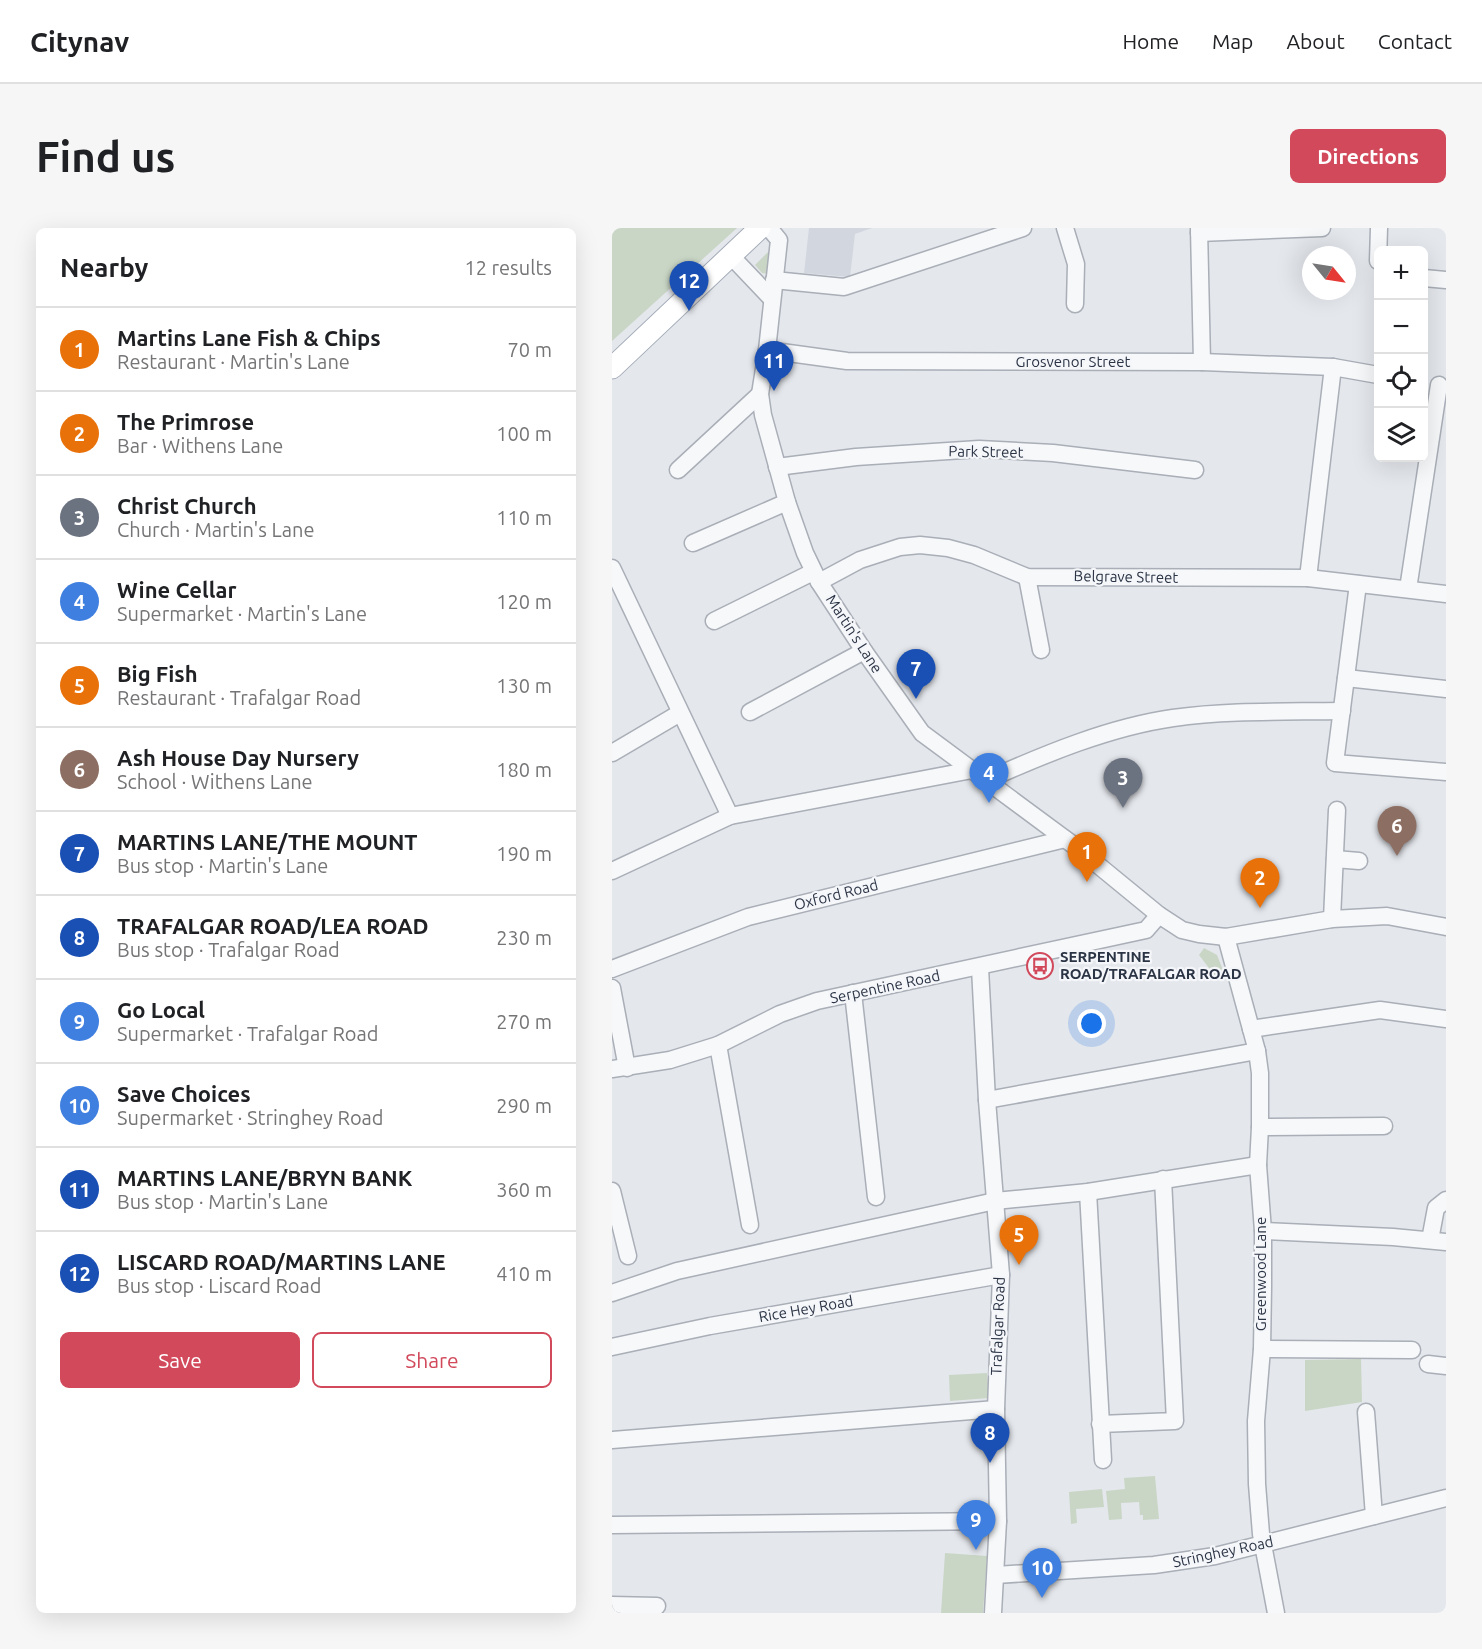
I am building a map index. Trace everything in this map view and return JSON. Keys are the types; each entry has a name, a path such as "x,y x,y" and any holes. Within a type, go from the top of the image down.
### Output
{"main road":[{"path":"612,368 760,228"}],"street":[{"name":"Martin's Lane","path":"769,228 779,240 760,394 763,415 787,502 816,577 864,651 922,733 1065,839 1159,915 1182,930 1226,937 1332,919 1387,916 1446,927"},
{"path":"774,280 844,287 1023,228"},
{"path":"1065,228 1076,264 1076,304"},
{"path":"1202,362 1199,231 1322,228"},
{"path":"1378,246 1379,228"},
{"path":"731,256 772,299"},
{"path":"1428,278 1446,280"},
{"name":"Grosvenor Street","path":"767,350 847,361 1202,362 1333,367 1374,374"},
{"path":"1308,578 1333,367"},
{"path":"1407,589 1436,385"},
{"path":"678,470 760,394"},
{"name":"Park Street","path":"777,467 856,457 979,449 1053,453 1195,470"},
{"path":"693,543 787,502"},
{"name":"Belgrave Street","path":"714,621 860,560 900,547 920,545 948,548 1004,566 1028,577 1308,578 1446,594"},
{"path":"612,568 730,816"},
{"path":"1028,577 1041,650"},
{"path":"1358,584 1335,763 1446,772"},
{"path":"750,712 864,651"},
{"path":"1346,678 1446,689"},
{"path":"987,780 1038,758 1111,733 1171,718 1235,712 1342,711"},
{"path":"612,752 680,713"},
{"path":"612,871 730,816 972,770"},
{"path":"1332,919 1337,810"},
{"name":"Oxford Road","path":"612,969 748,917 1065,839"},
{"path":"1335,860 1359,861"},
{"name":"Serpentine Road","path":"620,1068 670,1060 718,1045 780,1014 818,1001 980,968 1146,930 1159,915"},
{"name":"Greenwood Lane","path":"1226,937 1257,1051 1260,1073 1258,1165 1263,1231 1262,1349 1256,1421 1257,1484 1264,1544 1276,1613"},
{"name":"Trafalgar Road","path":"980,968 1000,1275 996,1409 998,1521 993,1613"},
{"path":"612,988 620,1068"},
{"path":"853,993 876,1197"},
{"path":"1251,1029 1380,1010 1446,1019"},
{"path":"718,1045 750,1225"},
{"path":"987,1100 1257,1051"},
{"path":"1260,1127 1384,1126"},
{"path":"612,1293 677,1271 995,1201 1088,1192 1258,1165"},
{"path":"1100,1424 1175,1421 1163,1179"},
{"path":"612,1191 628,1256"},
{"path":"1088,1192 1103,1460"},
{"path":"1263,1231 1438,1241 1436,1208 1446,1200"},
{"name":"Rice Hey Road","path":"612,1347 710,1326 1000,1275"},
{"path":"1262,1349 1412,1350"},
{"path":"1428,1364 1446,1366"},
{"path":"612,1440 996,1409"},
{"path":"1365,1412 1374,1516"},
{"name":"Stringhey Road","path":"996,1575 1155,1565 1215,1556 1446,1498"},
{"path":"612,1525 998,1521"},
{"path":"612,1605 657,1606"}],"shaded area":[{"path":"809,228 872,228 855,234 850,277 804,273"}],"green space":[{"path":"612,228 737,228 612,341"},
{"path":"768,252 774,261 768,274 762,273 755,265"},
{"path":"1204,948 1217,955 1226,978 1219,981 1199,955"},
{"path":"1361,1359 1362,1402 1305,1411 1305,1360"},
{"path":"987,1373 989,1398 950,1401 949,1375"},
{"path":"1155,1476 1159,1519 1143,1520 1143,1515 1140,1515 1139,1502 1121,1503 1122,1519 1109,1520 1106,1491 1125,1489 1124,1478"},
{"path":"1102,1489 1104,1507 1076,1509 1077,1523 1071,1524 1069,1492"},
{"path":"945,1553 987,1556 983,1613 941,1613"}],"place":[{"name":"LISCARD ROAD/MARTINS LANE","path":"689,311"},
{"name":"MARTINS LANE/BRYN BANK","path":"774,391"},
{"name":"MARTINS LANE/THE MOUNT","path":"916,699"},
{"name":"Wine Cellar","path":"989,803"},
{"name":"Christ Church","path":"1123,808"},
{"name":"Ash House Day Nursery","path":"1397,856"},
{"name":"Martins Lane Fish & Chips","path":"1087,882"},
{"name":"The Primrose","path":"1260,908"},
{"name":"SERPENTINE ROAD/TRAFALGAR ROAD","path":"1040,966"},
{"name":"Big Fish","path":"1019,1265"},
{"name":"TRAFALGAR ROAD/LEA ROAD","path":"990,1463"},
{"name":"Go Local","path":"976,1550"},
{"name":"Save Choices","path":"1042,1598"}]}
